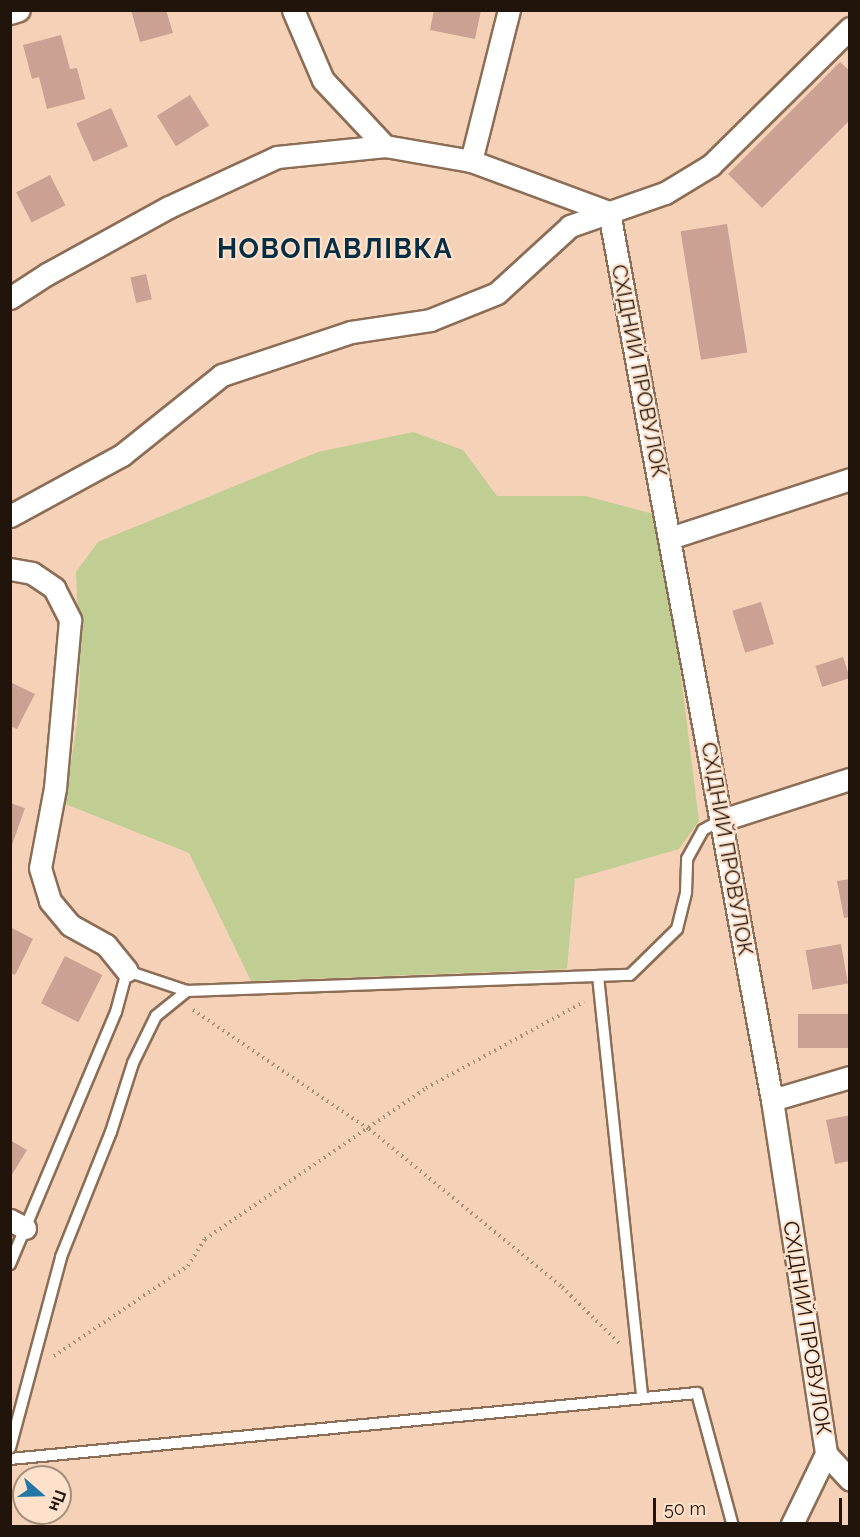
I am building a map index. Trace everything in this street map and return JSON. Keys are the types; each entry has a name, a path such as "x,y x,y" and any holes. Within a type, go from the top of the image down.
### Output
{"street":[{"path":"10,13 19,10"},
{"path":"293,10 323,80 385,146"},
{"path":"471,161 509,10"},
{"path":"10,516 123,455 222,375 351,332 430,320 497,293 570,226 665,193 711,165 849,28"},
{"path":"10,298 47,274 169,207 277,157 385,146 471,161 609,212"},
{"name":"СХІДНИЙ ПРОВУЛОК","path":"609,212 772,1100 826,1454 849,1480"},
{"path":"670,538 849,479"},
{"path":"10,569 32,573 54,588 70,620 55,788 40,868 50,901 70,925 106,945 127,970"},
{"path":"722,820 849,779"},
{"path":"772,1100 849,1077"},
{"path":"791,1527 826,1454"}],"lane":[{"path":"10,1264 18,1224 116,1012 127,970 187,991 630,975 677,929 686,892 687,859 703,830 722,820"},
{"path":"598,976 642,1398"},
{"path":"10,1448 61,1257 111,1132 133,1063 156,1016 187,991"},
{"path":"10,1459 697,1393 733,1527"}],"path":[{"path":"31,1371 188,1266 205,1239 426,1088 600,993"},
{"path":"177,999 369,1129 562,1287 638,1362"}],"green space":[{"path":"413,432 463,450 497,496 586,496 661,516 699,821 679,849 575,879 567,969 251,981 189,853 65,804 77,722 80,672 76,572 98,542 318,452"}],"building":[{"path":"131,10 166,10 173,33 140,42"},
{"path":"434,10 481,10 475,39 430,30"},
{"path":"61,35 70,69 77,68 85,99 47,109 39,77 32,79 23,45"},
{"path":"840,62 850,71 850,120 762,208 728,174"},
{"path":"190,95 209,126 176,146 157,116"},
{"path":"111,108 128,146 93,162 76,123"},
{"path":"50,175 65,205 32,223 16,192"},
{"path":"727,224 747,352 701,360 681,231"},
{"path":"146,274 152,299 136,303 130,278"},
{"path":"761,602 774,644 745,653 732,611"},
{"path":"843,657 850,678 822,687 815,666"},
{"path":"10,682 35,694 17,729 10,726"},
{"path":"10,803 25,808 12,845 10,844"},
{"path":"850,879 850,917 844,918 837,881"},
{"path":"10,927 33,939 15,975 10,973"},
{"path":"841,944 848,983 812,990 806,950"},
{"path":"65,956 102,975 78,1022 41,1003"},
{"path":"798,1014 850,1014 850,1048 798,1048"},
{"path":"850,1115 850,1161 835,1164 826,1120"},
{"path":"10,1140 27,1150 10,1178"}],"district":[{"name":"НОВОПАВЛІВКА","path":"335,249"}]}
